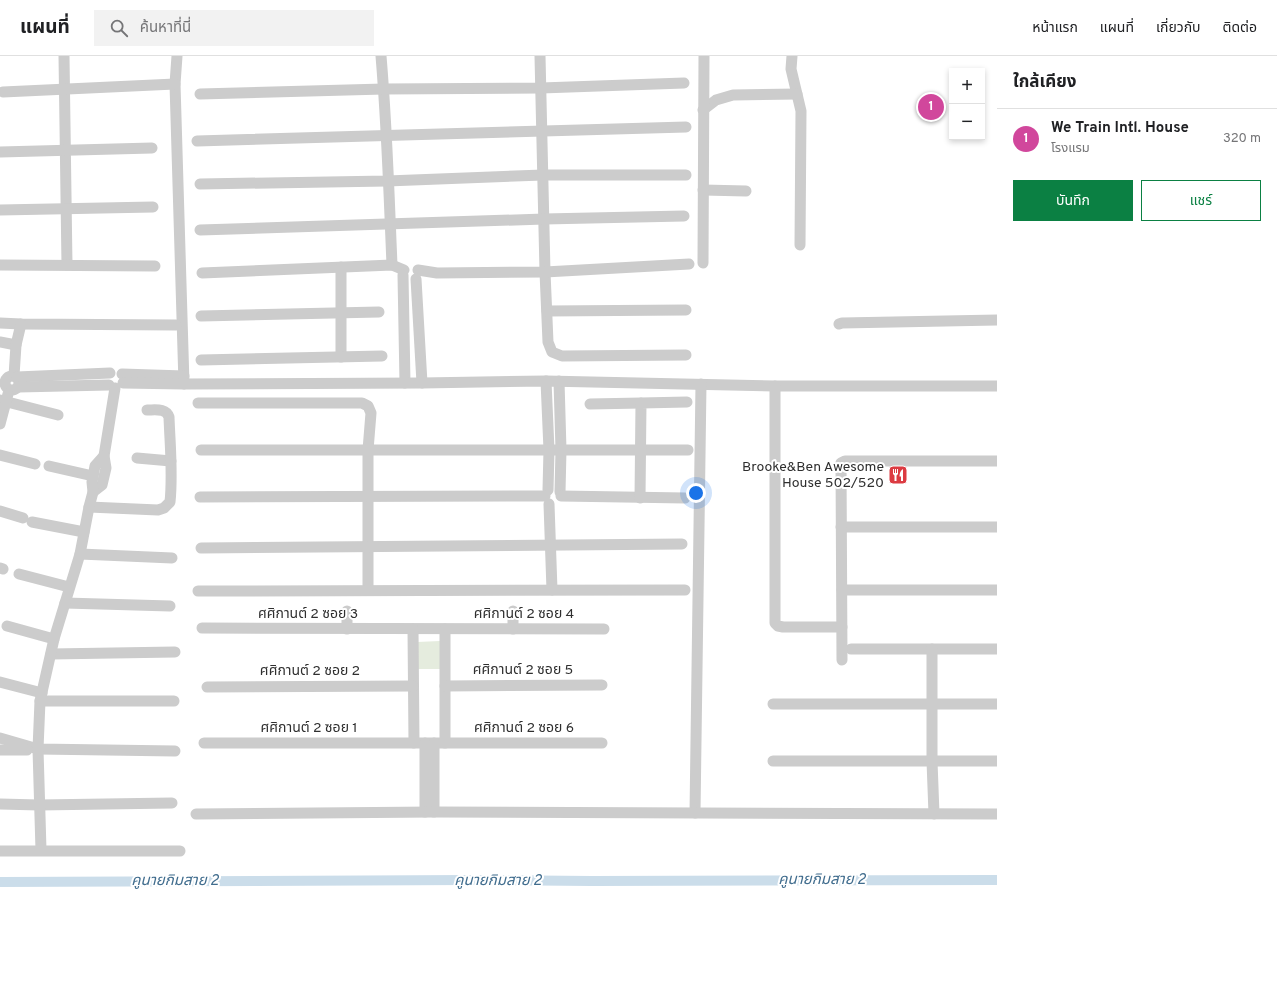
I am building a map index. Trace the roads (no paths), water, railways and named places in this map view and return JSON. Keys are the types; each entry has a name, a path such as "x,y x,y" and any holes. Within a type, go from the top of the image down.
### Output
{"street":[{"path":"64,56 67,265"},
{"path":"177,56 175,84 184,380"},
{"path":"381,56 384,89 392,265"},
{"path":"540,56 545,272 548,342 552,352 562,356 686,355"},
{"path":"703,262 704,56"},
{"path":"792,56 792,69 801,111 800,245"},
{"path":"200,94 384,89 541,88 684,82"},
{"path":"2,92 175,84"},
{"path":"703,110 716,100 733,95 797,94"},
{"path":"198,141 686,127"},
{"path":"0,152 66,149 152,148"},
{"path":"200,184 388,181 543,175 686,174"},
{"path":"703,190 746,191"},
{"path":"0,210 153,207"},
{"path":"200,230 684,216"},
{"path":"417,275 437,273 545,272 690,264"},
{"path":"0,265 155,266"},
{"path":"202,274 392,265 404,272"},
{"path":"405,383 404,272 406,267 411,265 417,268 422,383"},
{"path":"341,267 341,357"},
{"path":"547,311 686,310"},
{"path":"201,316 379,312"},
{"path":"839,324 997,320"},
{"path":"0,323 176,325"},
{"path":"0,424 3,401 15,382 16,345 21,324"},
{"path":"0,342 16,345"},
{"path":"201,360 382,356"},
{"path":"15,382 110,373"},
{"path":"15,382 117,382 184,380 422,383 559,381 775,386 997,386"},
{"path":"546,381 549,450 547,497 552,590"},
{"path":"200,497 547,497 555,505 560,502 561,494 559,381"},
{"path":"93,492 102,485 106,468 104,456 117,382"},
{"path":"695,813 701,384"},
{"path":"775,386 775,623 778,626 784,627 842,627"},
{"path":"3,401 58,415"},
{"path":"590,404 687,402"},
{"path":"198,403 362,403 368,406 371,413 368,450 367,497 369,546 368,590"},
{"path":"640,498 641,403"},
{"path":"88,507 158,510 164,508 170,502 172,488 169,417 165,411 147,410"},
{"path":"201,450 688,450"},
{"path":"0,455 35,464"},
{"path":"41,850 38,749 41,697 54,639 80,554 88,507 93,492 92,482 95,466 104,456"},
{"path":"137,458 171,461"},
{"path":"842,660 841,463 845,461 997,461"},
{"path":"49,466 93,476"},
{"path":"547,497 555,489 561,494 640,498 685,498"},
{"path":"0,511 28,520 84,532"},
{"path":"841,527 997,527"},
{"path":"201,548 682,544"},
{"path":"80,554 172,558"},
{"path":"19,574 69,587"},
{"path":"198,591 685,590"},
{"path":"842,590 997,590"},
{"path":"65,603 170,606"},
{"path":"347,611 347,629"},
{"path":"513,611 513,629"},
{"path":"7,626 54,639"},
{"name":"ศศิกานต์ 2 ซอย 3","path":"202,628 445,629"},
{"path":"413,629 414,743"},
{"path":"429,812 435,743 445,686 445,629"},
{"name":"ศศิกานต์ 2 ซอย 4","path":"445,629 604,629"},
{"path":"851,648 997,649"},
{"path":"932,649 932,761 934,814"},
{"path":"51,654 175,652"},
{"path":"0,682 41,697 174,701"},
{"name":"ศศิกานต์ 2 ซอย 5","path":"445,686 602,685"},
{"name":"ศศิกานต์ 2 ซอย 2","path":"207,686 413,686"},
{"path":"773,704 997,704"},
{"path":"0,738 38,749"},
{"name":"ศศิกานต์ 2 ซอย 1","path":"204,743 435,743"},
{"name":"ศศิกานต์ 2 ซอย 6","path":"435,743 602,743"},
{"path":"0,750 38,749 175,751"},
{"path":"773,761 997,761"},
{"path":"0,804 39,805 172,803"},
{"path":"196,814 429,812 997,814"},
{"path":"0,851 180,851"}],"waterway":[{"name":"คูนายกิมสาย 2","path":"0,882 997,880"}],"place":[{"name":"We Train Intl. House","path":"931,107"},
{"name":"Brooke&Ben Awesome House 502/520","path":"898,475"}]}
